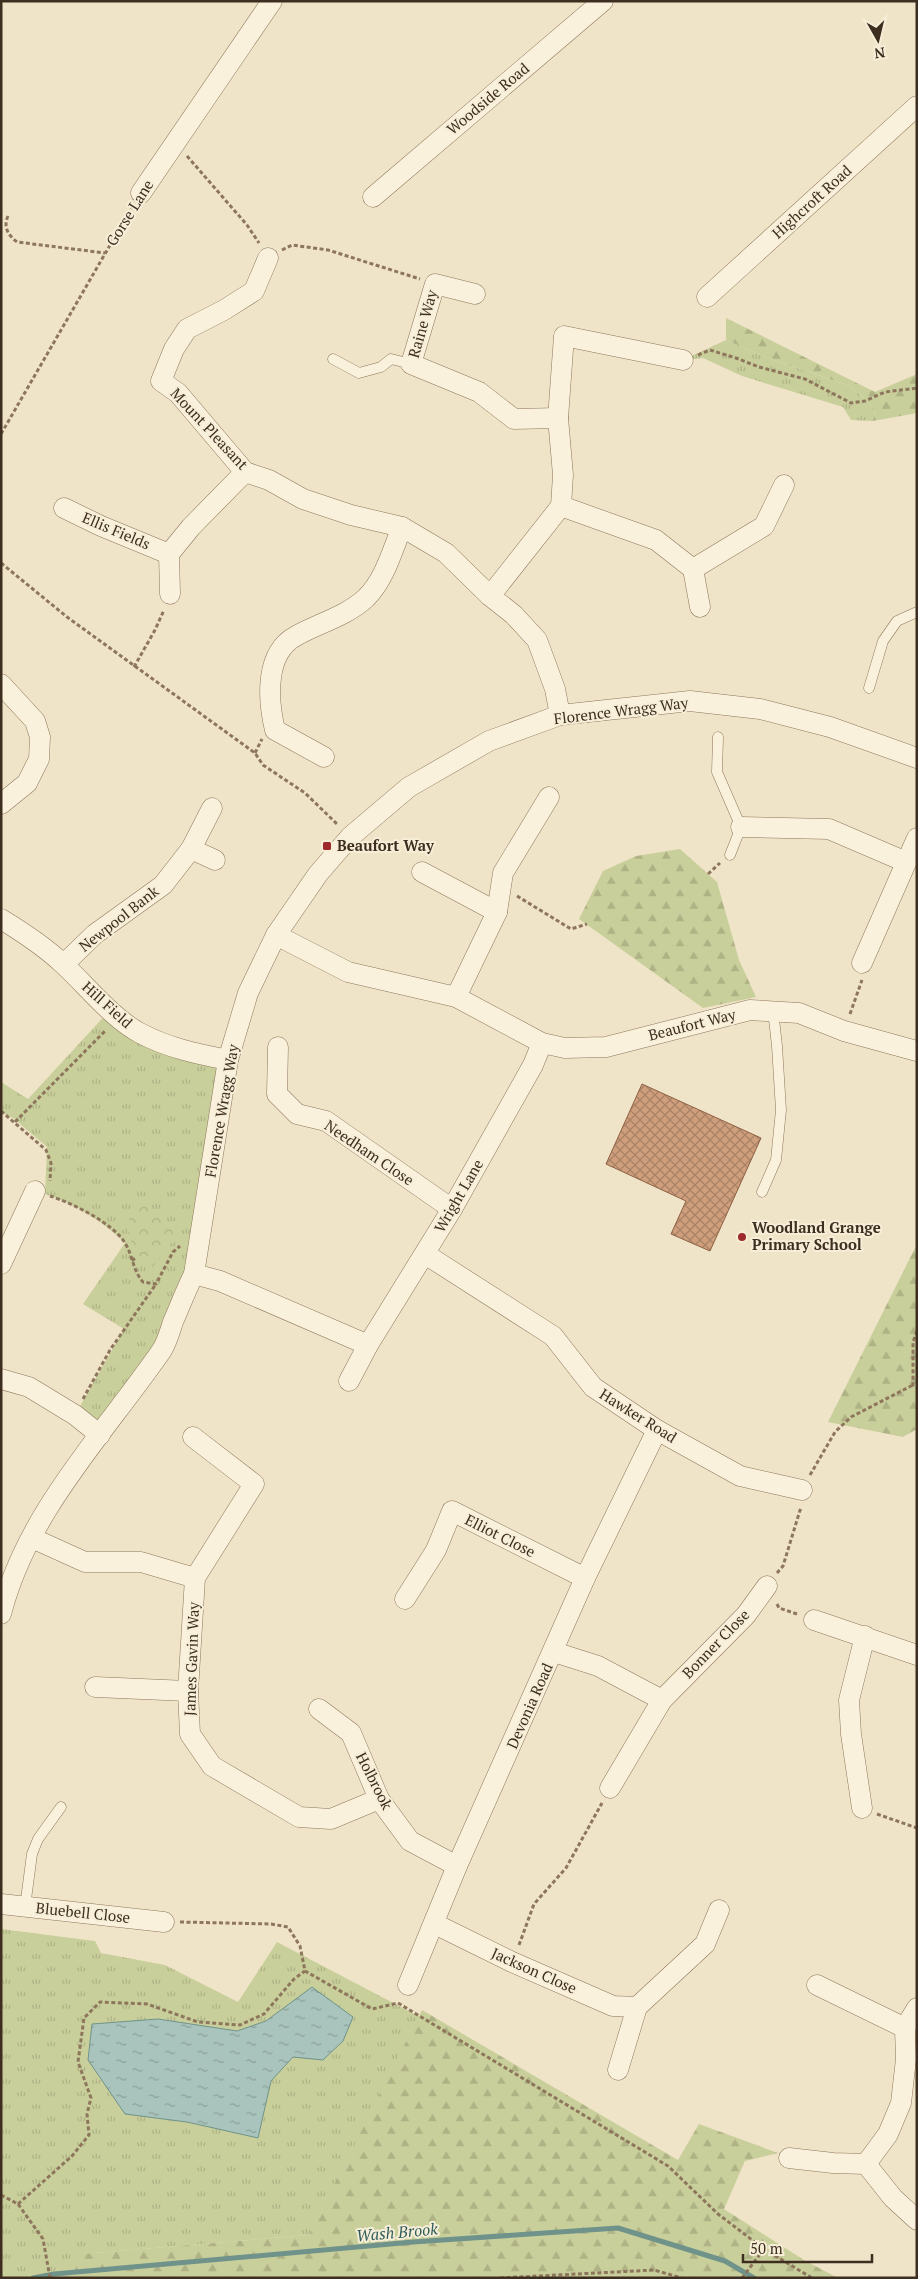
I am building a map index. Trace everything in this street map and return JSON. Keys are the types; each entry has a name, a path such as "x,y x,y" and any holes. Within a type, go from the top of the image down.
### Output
{"street":[{"name":"Gorse Lane","path":"141,193 272,1"},
{"name":"Woodside Road","path":"373,197 603,1"},
{"name":"Highcroft Road","path":"707,297 917,106"},
{"name":"Mount Pleasant","path":"268,258 254,291 224,310 186,329 174,349 161,381 178,393 245,472 269,480 304,500 351,515 402,527 446,553 490,596 514,615 537,640 555,689 560,715"},
{"name":"Raine Way","path":"476,294 434,284 411,364 479,392 514,419 558,418"},
{"path":"490,596 562,506 564,475 558,418 564,336 683,360"},
{"name":"Ellis Fields","path":"170,594 169,554 191,527 245,472"},
{"path":"693,568 764,526 784,485"},
{"path":"562,506 656,540 693,568 700,607"},
{"name":"Ellis Fields","path":"64,508 101,526 169,554"},
{"path":"324,757 270,732 269,691 272,669 282,649 294,637 341,616 368,596 382,578 402,527"},
{"path":"1,684 35,721 40,737 39,759 27,783 1,804"},
{"name":"Florence Wragg Way","path":"1,1614 6,1595 32,1538 56,1494 163,1348 194,1274 228,1060 248,993 276,935 318,874 350,837 408,787 488,741 560,715 690,701 760,709 830,727 917,758"},
{"path":"456,997 497,912 503,873 549,797"},
{"name":"Newpool Bank","path":"64,964 95,934 163,885 191,848 212,808"},
{"path":"741,827 828,829 906,862"},
{"path":"862,963 917,838"},
{"path":"191,848 215,860"},
{"path":"422,872 497,912"},
{"name":"Hill Field","path":"1,919 33,938 138,1032 164,1045 228,1060"},
{"name":"Beaufort Way","path":"276,935 348,972 456,997 542,1043 565,1048 606,1047 750,1010 772,1010 799,1013 844,1031 917,1050"},
{"name":"Wright Lane","path":"348,1382 368,1344 452,1209 533,1065 542,1043"},
{"name":"Needham Close","path":"278,1046 277,1094 297,1114 326,1121 452,1209"},
{"path":"1,1264 9,1226 36,1191"},
{"name":"Hawker Road","path":"425,1254 553,1336 593,1387 657,1430 740,1476 802,1490"},
{"path":"194,1274 220,1281 368,1344"},
{"path":"1,1379 29,1387 75,1415 100,1435"},
{"name":"Devonia Road","path":"408,1985 457,1866 554,1652 585,1578 657,1430"},
{"name":"James Gavin Way","path":"194,1437 254,1484 195,1578 188,1691 190,1734 212,1766 299,1817 331,1819 379,1799"},
{"name":"Elliot Close","path":"405,1599 436,1550 452,1511 585,1578"},
{"path":"32,1538 85,1562 141,1562 195,1578"},
{"name":"Bonner Close","path":"610,1788 662,1700 746,1615 767,1586"},
{"path":"814,1620 917,1655"},
{"path":"862,1808 851,1734 850,1700 865,1636"},
{"path":"554,1652 598,1666 662,1700"},
{"path":"95,1687 188,1691"},
{"name":"Holbrook","path":"319,1708 350,1733 379,1799 410,1841 457,1866"},
{"name":"Bluebell Close","path":"1,1904 164,1922"},
{"path":"618,2070 637,2007 705,1944 719,1910"},
{"name":"Jackson Close","path":"434,1924 512,1962 613,2006 637,2007"},
{"path":"817,1985 905,2028"},
{"path":"866,2164 888,2134 901,2104 906,2059 905,2028 917,2008"},
{"path":"789,2158 833,2164 866,2164"},
{"path":"866,2164 893,2198 917,2220"}],"lane":[{"path":"333,359 360,373 381,367 391,359 411,364"},
{"path":"869,688 883,641 897,621 917,612"},
{"path":"718,737 717,772 741,827 730,854"},
{"path":"762,1192 776,1160 781,1110 777,1046 772,1010"},
{"path":"25,1907 32,1854 38,1839 62,1807"}],"path":[{"path":"174,143 248,225 268,258 292,245 328,250 434,284"},
{"name":"Gorse Lane","path":"1,434 141,193"},
{"path":"8,216 6,222 8,234 17,242 105,253"},
{"path":"683,360 710,350 805,379 851,403 865,401 886,392 917,388"},
{"path":"1,563 67,617 254,753 264,765 305,792 350,837"},
{"path":"134,667 155,630 170,594"},
{"path":"254,753 270,732"},
{"path":"501,886 571,929 587,924"},
{"path":"844,1031 862,978 862,963"},
{"path":"15,1122 119,1017"},
{"path":"1,1111 46,1150 51,1163 50,1186 36,1191"},
{"path":"36,1191 68,1202 108,1227 125,1243 136,1274 142,1282 156,1284"},
{"path":"75,1415 110,1350 156,1284 173,1252 203,1224"},
{"path":"132,1261 136,1257"},
{"path":"814,1620 779,1608 767,1586 783,1566 801,1512 802,1490 835,1432 850,1417 915,1385 913,1342 917,1331"},
{"path":"512,1962 534,1904 566,1868 610,1788"},
{"path":"862,1808 917,1828"},
{"path":"164,1922 271,1924 288,1927 300,1946 304,1971"},
{"path":"18,2204 72,2156 89,2135 86,2114 91,2098 78,2062 84,2018 100,2002 147,2004 198,2022 240,2025 264,2014 294,1979 304,1971"},
{"path":"304,1971 372,2009 398,2003 607,2129 668,2166 718,2214 764,2249 812,2278"},
{"path":"1,2195 18,2204 43,2238 49,2276"},
{"path":"742,2277 764,2249"},
{"path":"500,2278 654,2270 682,2278"}],"green space":[{"path":"726,318 875,392 917,374 917,413 873,421 875,409 850,386 765,357 726,340"},
{"path":"726,340 765,357 850,386 875,409 873,421 851,420 843,407 742,376 703,358 683,360"},
{"path":"680,849 717,882 739,960 756,997 703,1008 579,919 603,871 636,856"},
{"path":"110,1010 119,1017 228,1060 184,1295 100,1435 75,1415 124,1329 83,1304 125,1243 107,1227 87,1214 45,1194 47,1147 13,1118 1,1112 1,1082 28,1099"},
{"path":"140,1199 175,1232 173,1241 151,1269 134,1255 128,1226 134,1202"},
{"path":"917,1244 917,1429 903,1437 828,1422"},
{"path":"1,1929 95,1941 101,1953 165,1965 238,2002 277,1942 422,2018 309,2235 83,2254 71,2278 1,2278"},
{"path":"422,2010 678,2160 699,2124 778,2153 745,2161 724,2209 804,2260 838,2278 71,2278 82,2254 309,2235"}],"water":[{"path":"312,1987 353,2017 343,2041 323,2060 293,2057 271,2081 258,2138 187,2122 125,2114 88,2060 92,2024 158,2019 237,2031 266,2021"}],"building":[{"path":"642,1084 761,1138 710,1251 671,1234 686,1201 606,1164"}],"waterway":[{"name":"Wash Brook","path":"33,2278 54,2274 413,2242 618,2228 725,2261 754,2278"}],"place":[{"name":"Beaufort Way","path":"327,846"},
{"name":"Woodland Grange Primary School","path":"742,1237"}]}
